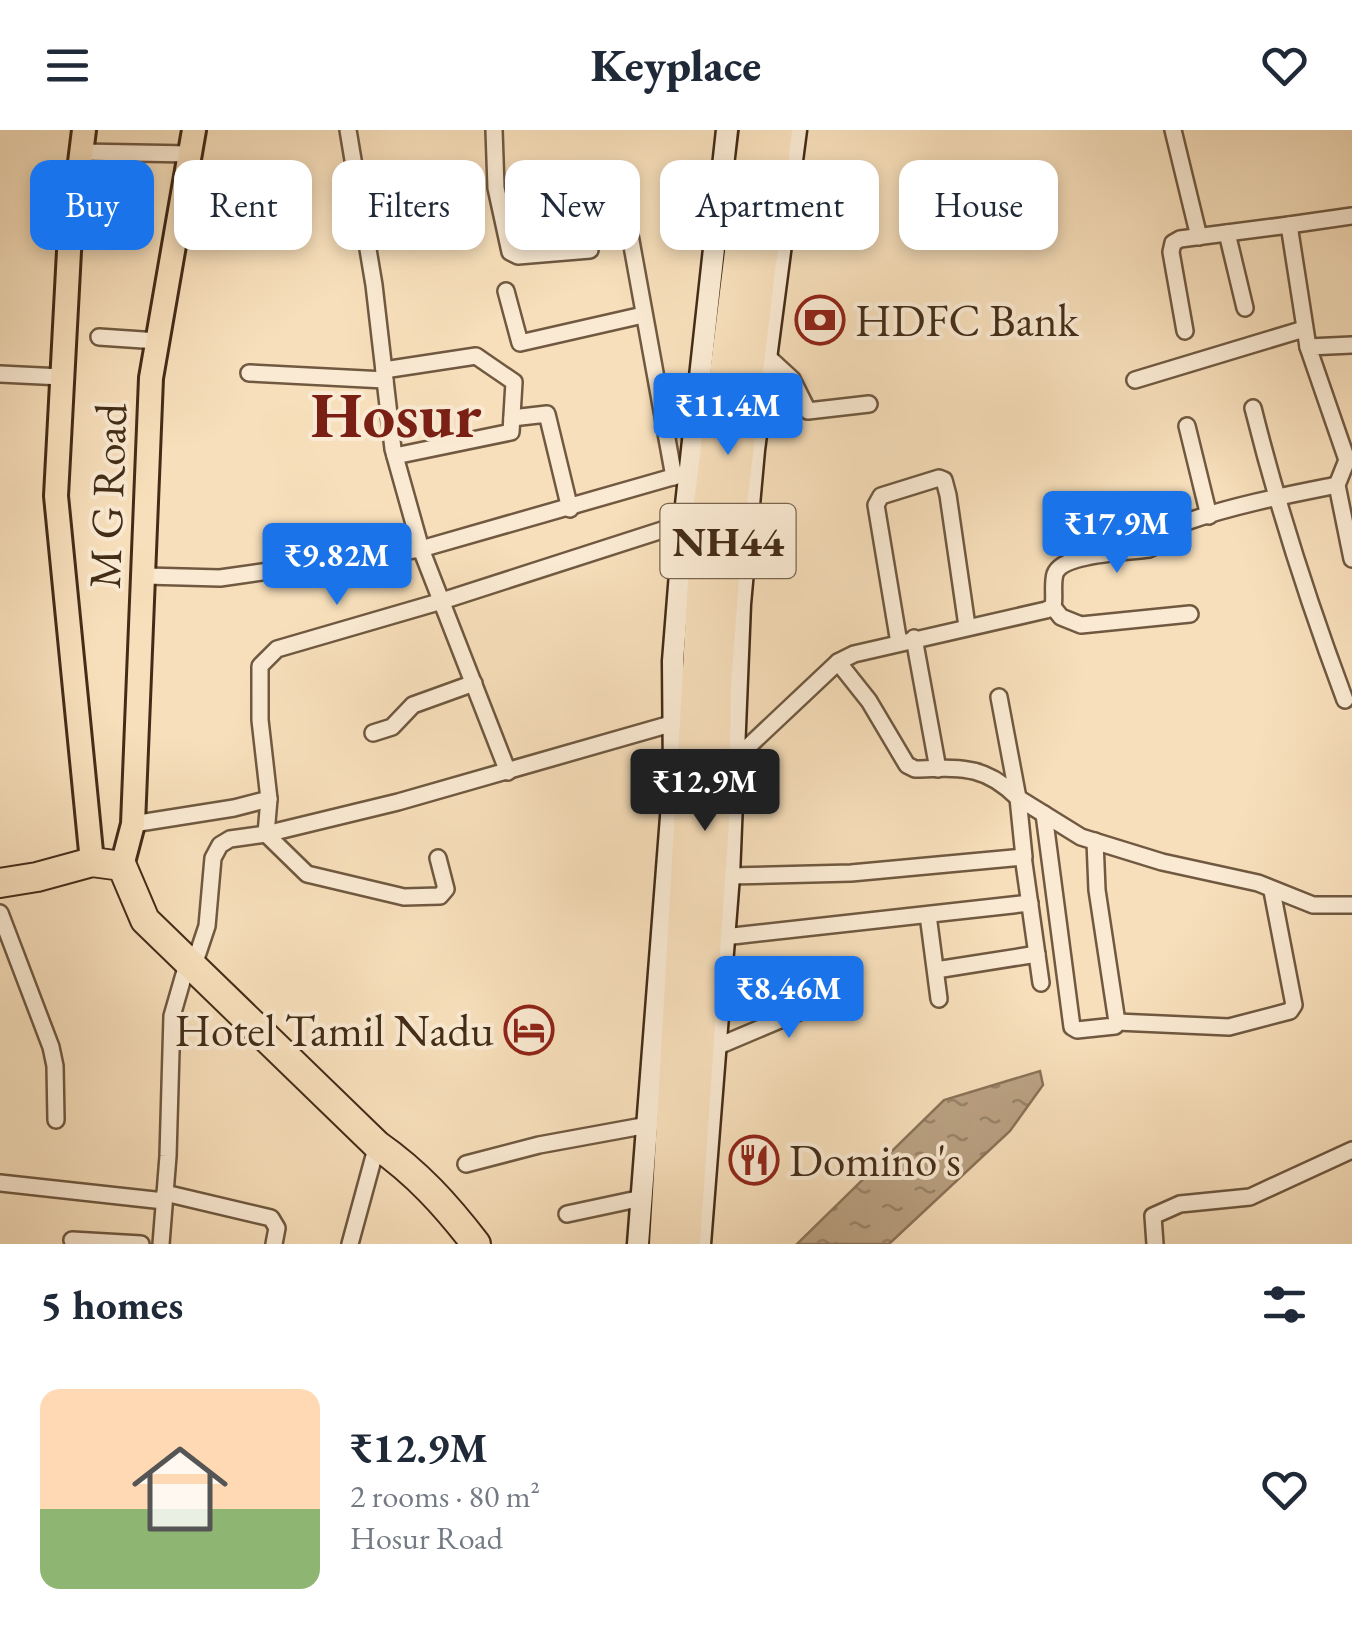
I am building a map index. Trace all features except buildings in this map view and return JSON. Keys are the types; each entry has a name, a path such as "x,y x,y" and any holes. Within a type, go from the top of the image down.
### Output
{"highway":[{"name":"NH44","path":"664,1244 702,813 718,685 750,262 754,130"},
{"name":"NH44","path":"750,262 778,130"},
{"name":"NH44","path":"686,1244 702,813"},
{"path":"4,882 34,863 127,847 145,920 377,1144 436,1194 476,1244"}],"main road":[{"path":"83,141 69,251 56,496 92,854"},
{"name":"M G Road","path":"127,847 146,576 151,378 192,142"}],"street":[{"path":"494,130 496,188 505,229"},
{"path":"700,1244 729,876 702,813 674,724 674,661 684,524 682,475 727,130"},
{"path":"734,760 740,604 754,450 796,130"},
{"path":"1173,130 1198,236"},
{"path":"354,131 395,456 422,549 508,772"},
{"path":"83,141 192,142"},
{"path":"1185,331 1171,252 1173,243 1198,236 1352,216"},
{"path":"1289,225 1308,346 1347,460 1337,485 1352,558"},
{"path":"1227,233 1245,308"},
{"path":"510,250 518,256 590,250"},
{"path":"632,250 643,314 682,475"},
{"path":"506,291 520,343 643,314"},
{"path":"1135,380 1304,329"},
{"path":"99,337 158,342"},
{"path":"1308,346 1352,345"},
{"path":"249,373 385,375 476,356 514,382 511,432 395,456"},
{"path":"768,356 792,379 808,411 868,404"},
{"path":"0,374 62,377"},
{"path":"1253,408 1310,607 1346,700"},
{"path":"512,418 547,414 570,508"},
{"path":"1187,426 1209,516"},
{"path":"146,576 220,578 422,549 682,475"},
{"path":"938,768 876,505 881,496 939,478 944,480 967,626"},
{"path":"1190,614 1081,625 1060,617 1053,607 1054,576 1060,566 1076,558 1159,546 1182,523 1337,485"},
{"path":"266,834 269,798 260,720 260,666 277,649 684,524"},
{"path":"638,1244 648,1125 702,813 734,760 838,662 906,640 1053,607"},
{"path":"838,662 907,765 915,769 978,771 1000,780 1018,798 1081,837 1162,862 1258,883 1313,905 1352,905"},
{"path":"372,733 392,727 413,705 474,683"},
{"path":"1000,697 1018,798 1040,983"},
{"path":"161,1244 172,1016 206,926 213,858 220,845 230,839 398,802 674,724"},
{"path":"127,847 269,798"},
{"path":"1044,814 1072,1027 1076,1030 1115,1026 1117,1022 1097,890 1096,841"},
{"path":"266,834 308,874 404,897 444,894 438,858"},
{"path":"729,876 852,873 1024,856"},
{"path":"1117,1022 1229,1027 1290,1012 1294,1005 1272,890"},
{"path":"724,937 1030,903"},
{"path":"0,913 51,1047 56,1120"},
{"path":"928,914 939,999"},
{"path":"936,970 1036,954"},
{"path":"716,1046 844,993"},
{"path":"466,1164 539,1144 648,1125"},
{"path":"350,1244 377,1144"},
{"path":"1155,1244 1154,1216 1180,1204 1250,1197 1352,1150"},
{"path":"0,1184 165,1197 271,1218 278,1228 274,1244"},
{"path":"567,1214 642,1198"},
{"path":"72,1240 141,1244"}],"water":[{"path":"1040,1071 1043,1085 1010,1131 889,1244 797,1244 944,1100"}],"place":[{"name":"HDFC Bank","path":"820,320"},
{"name":"Hotel Tamil Nadu","path":"529,1030"},
{"name":"Domino's","path":"754,1160"}],"district":[{"name":"Hosur","path":"396,414"}]}
